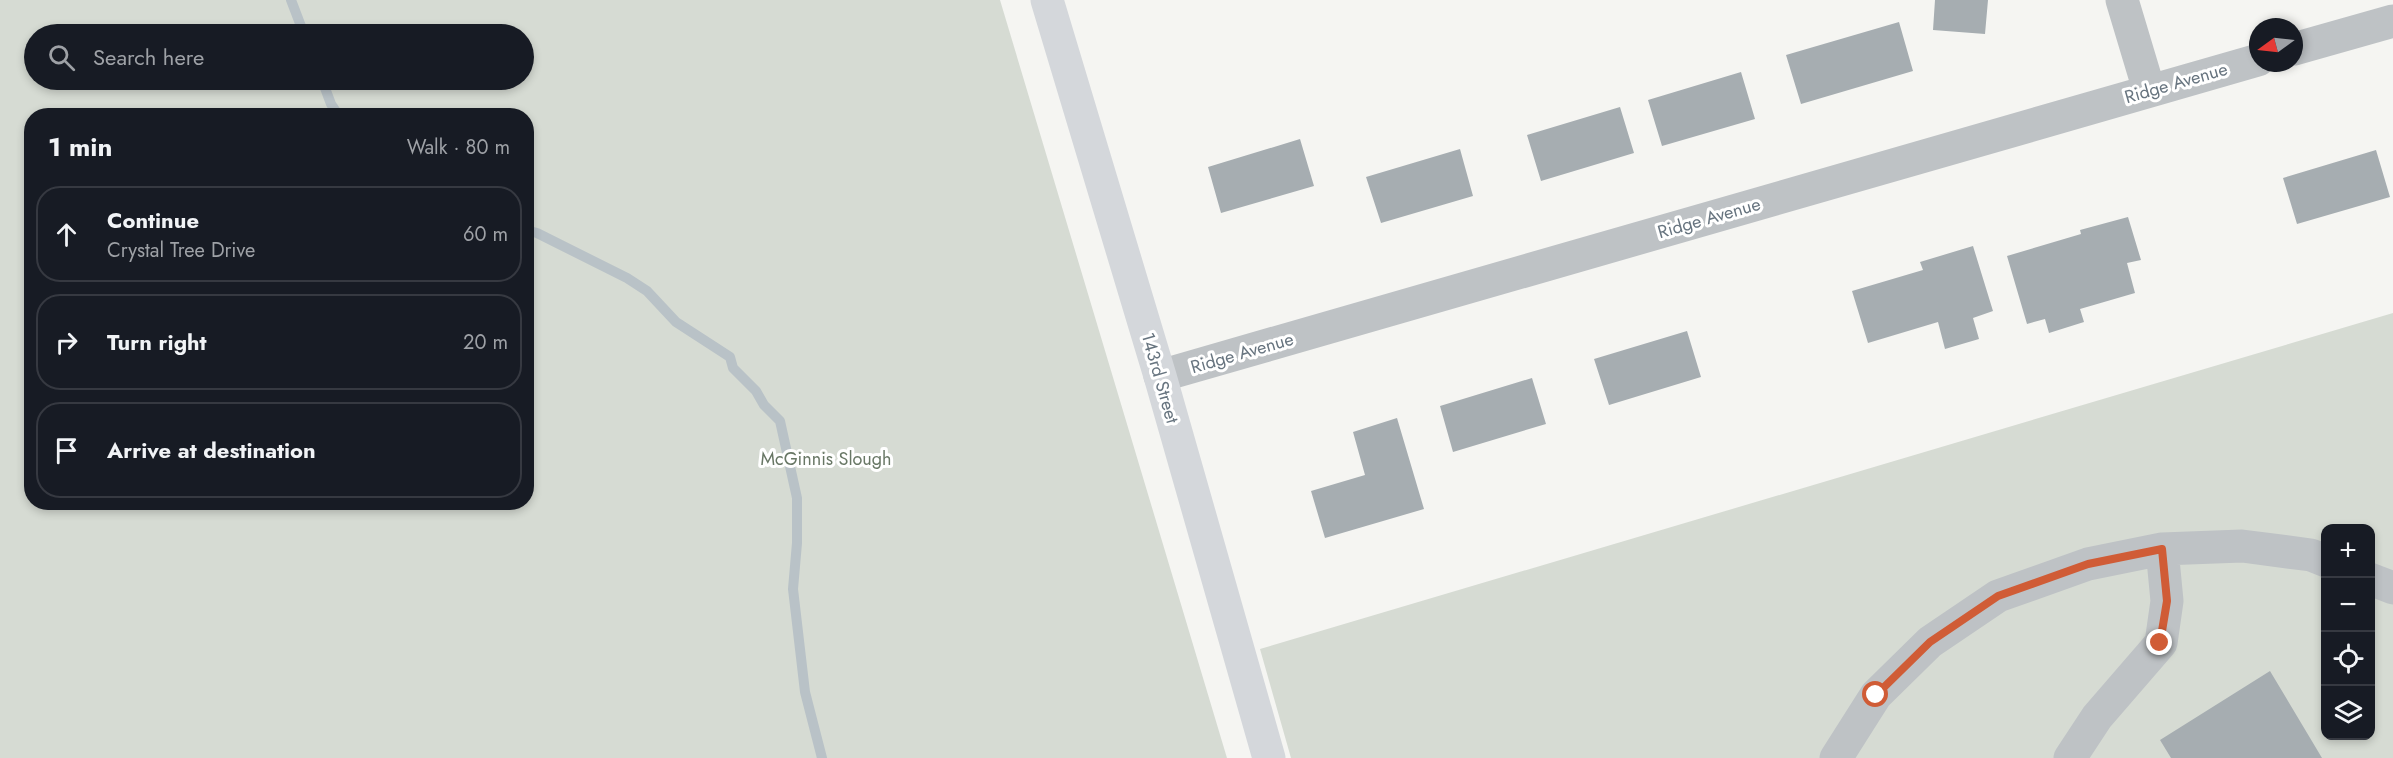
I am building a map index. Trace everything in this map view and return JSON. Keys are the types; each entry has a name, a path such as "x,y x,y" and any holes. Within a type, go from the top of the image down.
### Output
{"main road":[{"name":"143rd Street","path":"1047,0 1160,376 1269,758"}],"street":[{"path":"2122,0 2149,90"},
{"path":"2303,47 2393,21"},
{"name":"Ridge Avenue","path":"1160,376 2249,62"},
{"path":"1836,758 1876,695 1930,642 1998,596 2088,564 2162,549 2242,546 2311,555 2321,559"},
{"path":"2070,758 2097,717 2160,643 2167,601 2162,549"},
{"path":"2375,581 2393,588"}],"green space":[{"name":"McGinnis Slough","path":"0,0 1000,0 1227,758 0,758"},
{"path":"2393,313 2393,758 1291,758 1260,649"}],"building":[{"path":"1935,0 1988,0 1985,34 1933,30"},
{"path":"1899,22 1913,71 1801,104 1786,55"},
{"path":"1741,72 1755,119 1662,146 1648,100"},
{"path":"1620,107 1634,153 1541,181 1527,135"},
{"path":"1300,139 1314,186 1221,213 1208,167"},
{"path":"1460,149 1473,196 1381,223 1366,177"},
{"path":"2376,150 2390,197 2297,224 2283,178"},
{"path":"2128,217 2141,260 2127,263 2135,293 2080,309 2084,322 2049,333 2045,319 2027,324 2007,256 2081,234 2080,230"},
{"path":"1973,246 1993,311 1973,318 1979,339 1945,349 1938,322 1868,343 1852,291 1923,270 1920,262"},
{"path":"1687,331 1701,377 1609,405 1594,359"},
{"path":"1532,378 1546,424 1453,452 1440,406"},
{"path":"1397,418 1424,509 1325,538 1311,491 1365,475 1353,432"},
{"path":"2270,671 2322,758 2171,758 2160,740"}],"waterway":[{"path":"291,0 300,24"},
{"path":"326,90 334,108"},
{"path":"534,232 627,278 647,291 676,322 730,357 733,368 756,391 764,405 780,421 797,498 797,543 793,589 805,692 822,758"}],"route":[{"path":"1876,695 1930,642 1998,596 2088,564 2162,549 2167,601 2160,643"}]}
